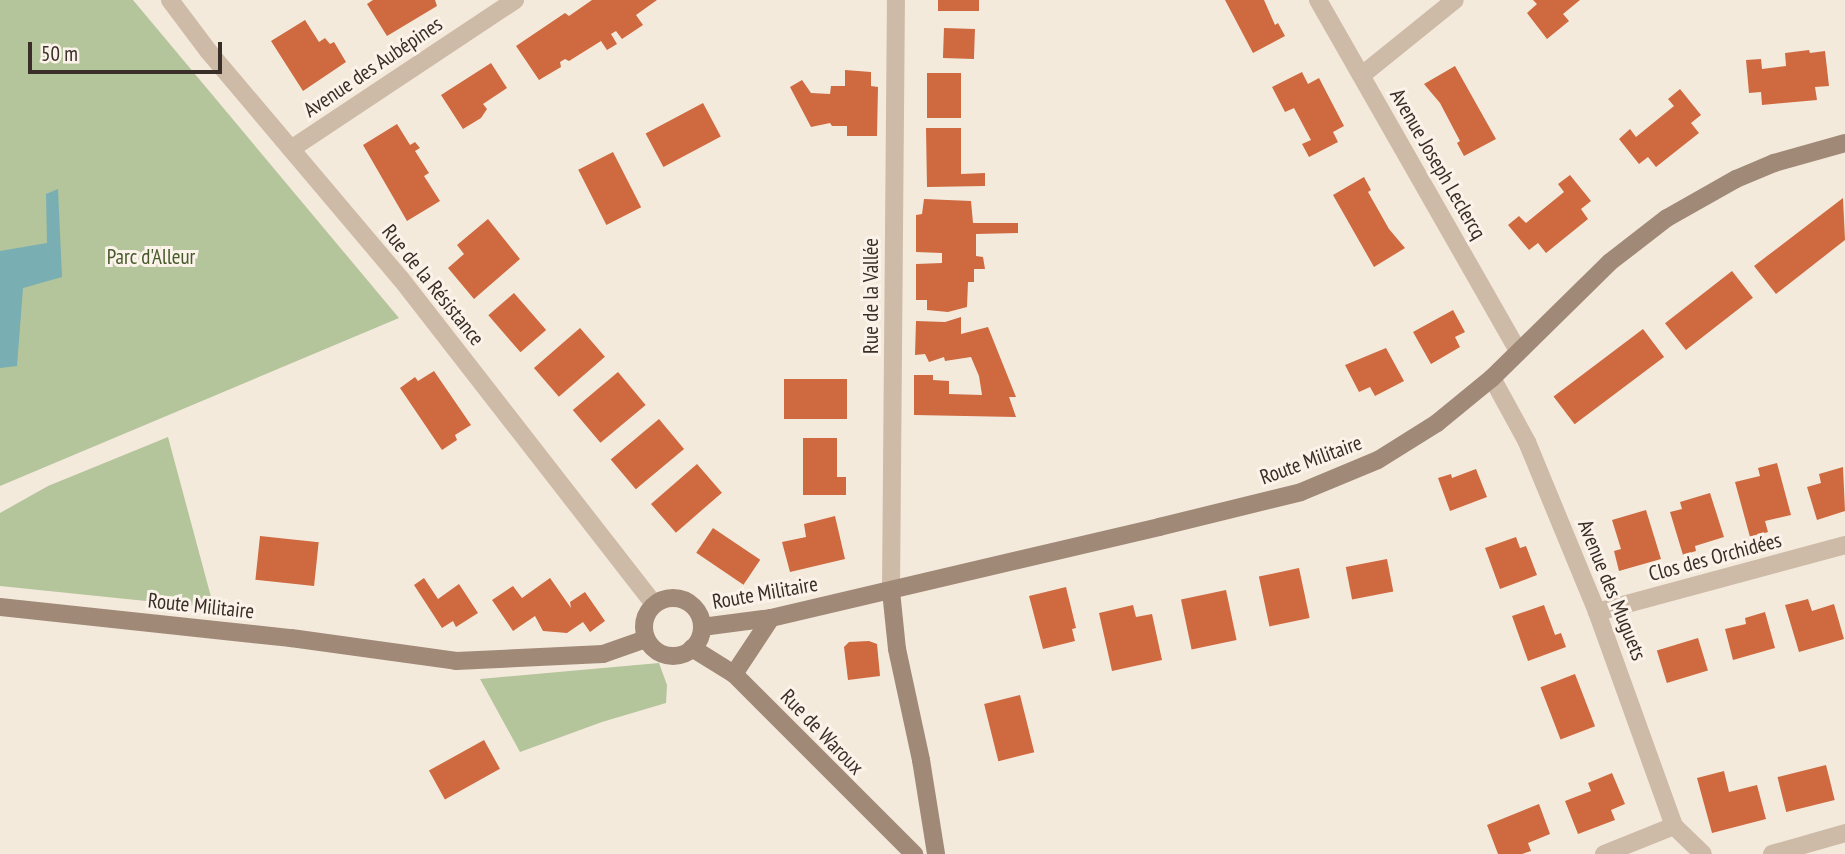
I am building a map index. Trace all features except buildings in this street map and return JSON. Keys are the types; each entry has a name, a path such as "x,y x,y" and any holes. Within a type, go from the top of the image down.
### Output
{"street":[{"name":"Rue de la Résistance","path":"170,0 401,279 654,604"},
{"name":"Avenue des Aubépines","path":"291,149 515,0"},
{"name":"Rue de la Vallée","path":"891,592 896,0"},
{"name":"Avenue Joseph Leclercq","path":"1318,0 1518,351"},
{"path":"1362,75 1455,0"},
{"name":"Route Militaire","path":"702,627 771,618 891,592 1301,492 1378,460 1437,423 1492,378 1610,262 1667,219 1736,179 1774,163 1845,143"},
{"name":"Avenue des Muguets","path":"1492,378 1527,442 1597,612 1674,826 1703,854"},
{"name":"Clos des Orchidées","path":"1597,612 1845,545"},
{"path":"891,592 897,649 921,760 936,854"},
{"path":"671,597 689,602 701,617 702,627 701,635 685,654 667,655 658,652 646,639 644,620 654,604 671,597"},
{"name":"Route Militaire","path":"0,607 291,638 456,661 603,653 646,639"},
{"path":"734,674 771,618"},
{"name":"Rue de Waroux","path":"692,648 734,674 914,854"},
{"path":"1604,854 1674,826"},
{"path":"1772,854 1845,833"}],"green space":[{"name":"Parc d'Alleur","path":"0,0 133,0 399,318 0,486"},
{"path":"168,437 214,608 0,586 0,513 48,486"},
{"path":"659,663 667,685 666,703 602,722 520,752 480,679"}],"water":[{"path":"58,189 62,277 23,288 17,366 0,368 0,251 47,243 46,194"}]}
